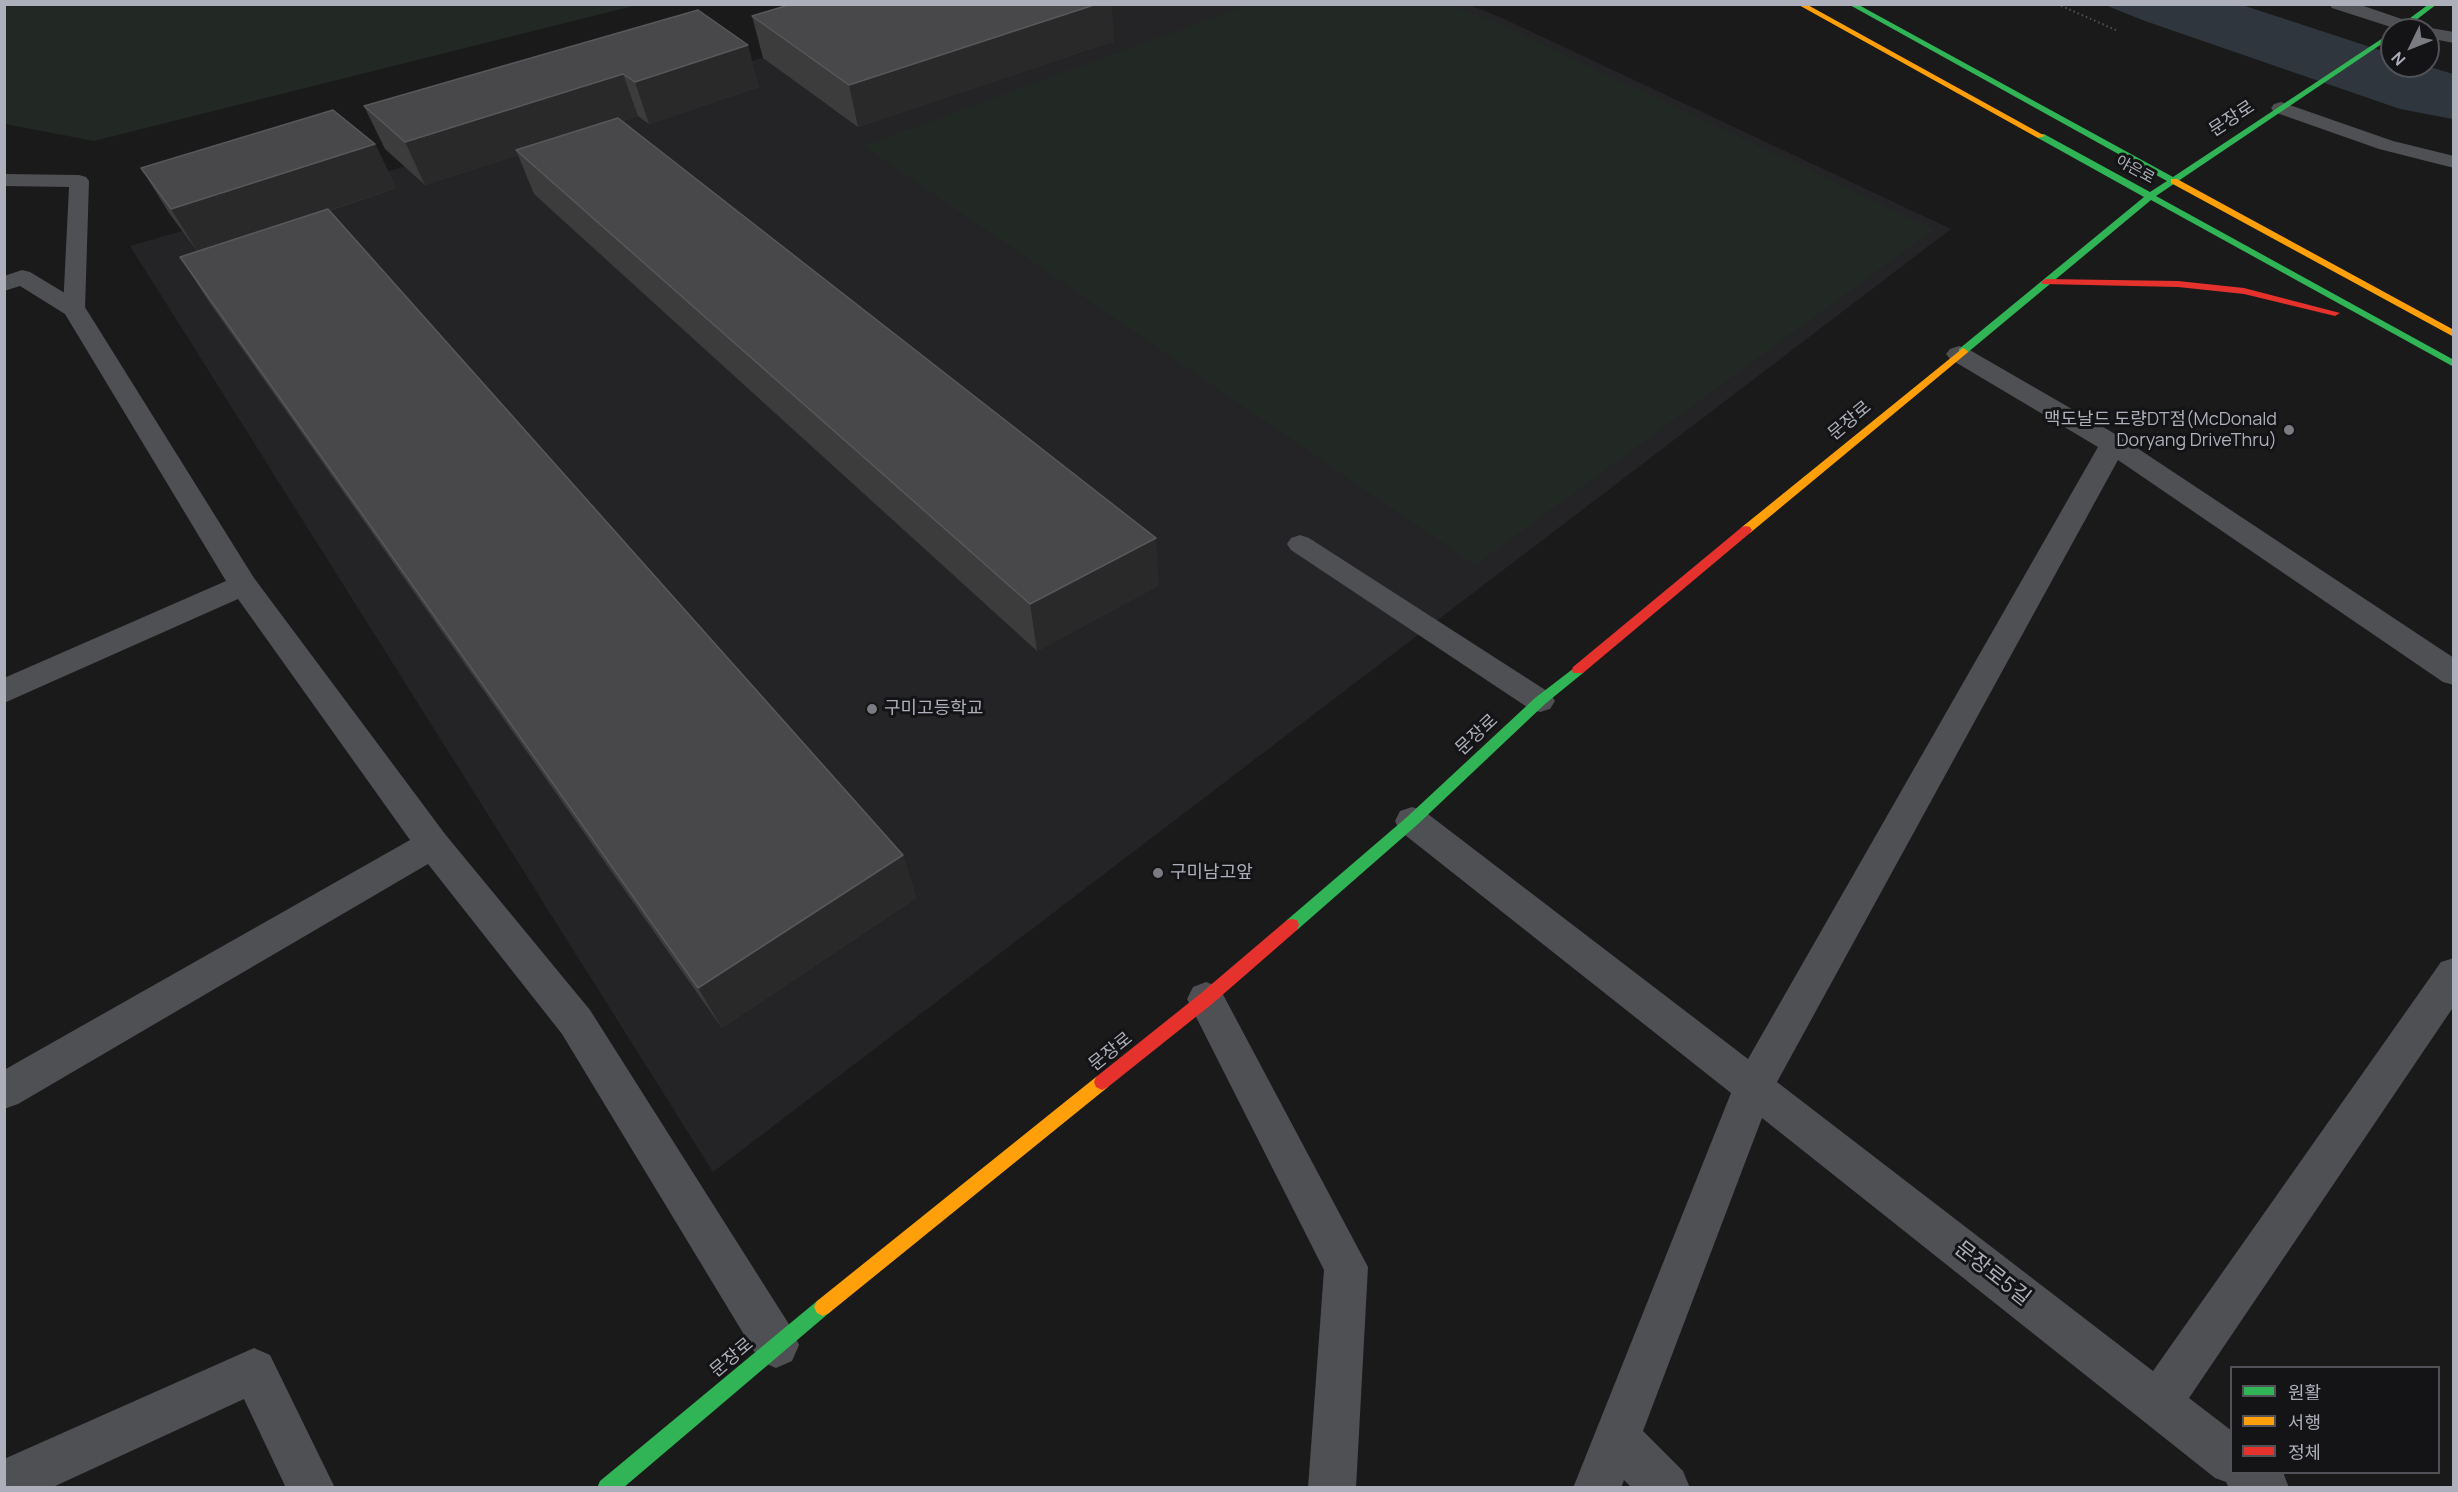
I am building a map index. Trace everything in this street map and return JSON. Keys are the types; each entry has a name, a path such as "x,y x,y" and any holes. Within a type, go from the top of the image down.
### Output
{"street":[{"name":"야은로","path":"1800,4 2454,364"},
{"name":"야은로","path":"1851,4 2454,334"},
{"path":"2338,4 2380,21"},
{"name":"문장로","path":"2417,18 2434,4"},
{"name":"문장로","path":"606,1488 776,1345 1206,999 1412,821 1540,701 2149,197 2380,45"},
{"path":"2282,108 2386,145 2454,162"},
{"path":"4,284 22,277 74,309 243,585 433,844 576,1022 776,1345"},
{"path":"2046,282 2178,284 2244,291 2385,327"},
{"path":"1959,354 2113,444 2454,674"},
{"path":"1597,1488 1753,1088 2113,444"},
{"path":"4,691 243,585"},
{"name":"문장로5길","path":"1412,821 2230,1459"},
{"path":"4,1091 433,844"},
{"path":"2158,1403 2454,974"},
{"path":"1206,999 1346,1267 1332,1488"},
{"path":"4,1484 254,1371 311,1488"},
{"path":"1616,1437 1666,1488"},
{"path":"2247,1474 2265,1488"}],"lane":[{"path":"4,180 79,182 74,309"},
{"path":"1300,544 1540,701"}],"path":[{"path":"2057,4 2118,31"}],"shaded area":[{"name":"구미고등학교","path":"923,4 1469,5 1500,17 1951,229 713,1172 130,246 641,98"},
{"path":"1250,4 1450,5 1502,25 1934,229 1475,565 864,146"},
{"path":"4,5 637,5 94,141 5,124"},
{"path":"2105,5 2242,5 2380,50 2380,78 2440,78 2440,70 2453,74 2453,119 2400,109"}],"building":[{"path":"792,4 1097,4 849,85 752,16"},
{"path":"698,10 748,45 635,82 623,74 405,142 364,106"},
{"path":"333,110 375,144 171,209 141,168"},
{"path":"618,118 1156,538 1030,604 516,150"},
{"path":"328,209 903,855 698,988 180,257"}],"traffic: fast":[{"path":"1851,4 2174,181"},
{"path":"2415,18 2434,4"},
{"path":"1963,351 2149,197 2380,42"},
{"path":"2041,136 2454,364"},
{"path":"1292,925 1412,821 1540,701 1578,670"},
{"path":"607,1488 823,1307"}],"traffic: slow":[{"path":"1800,4 2041,136"},
{"path":"2174,181 2454,334"},
{"path":"1746,530 1963,351"},
{"path":"823,1307 1102,1082"}],"traffic: jam":[{"path":"2046,282 2178,284 2244,291 2335,313"},
{"path":"1578,670 1746,530"},
{"path":"1102,1082 1206,999 1292,925"}],"place":[{"name":"맥도날드 도량DT점(McDonald Doryang DriveThru)","path":"2289,430"},
{"name":"구미고등학교","path":"872,709"},
{"name":"구미남고앞","path":"1158,873"}]}
